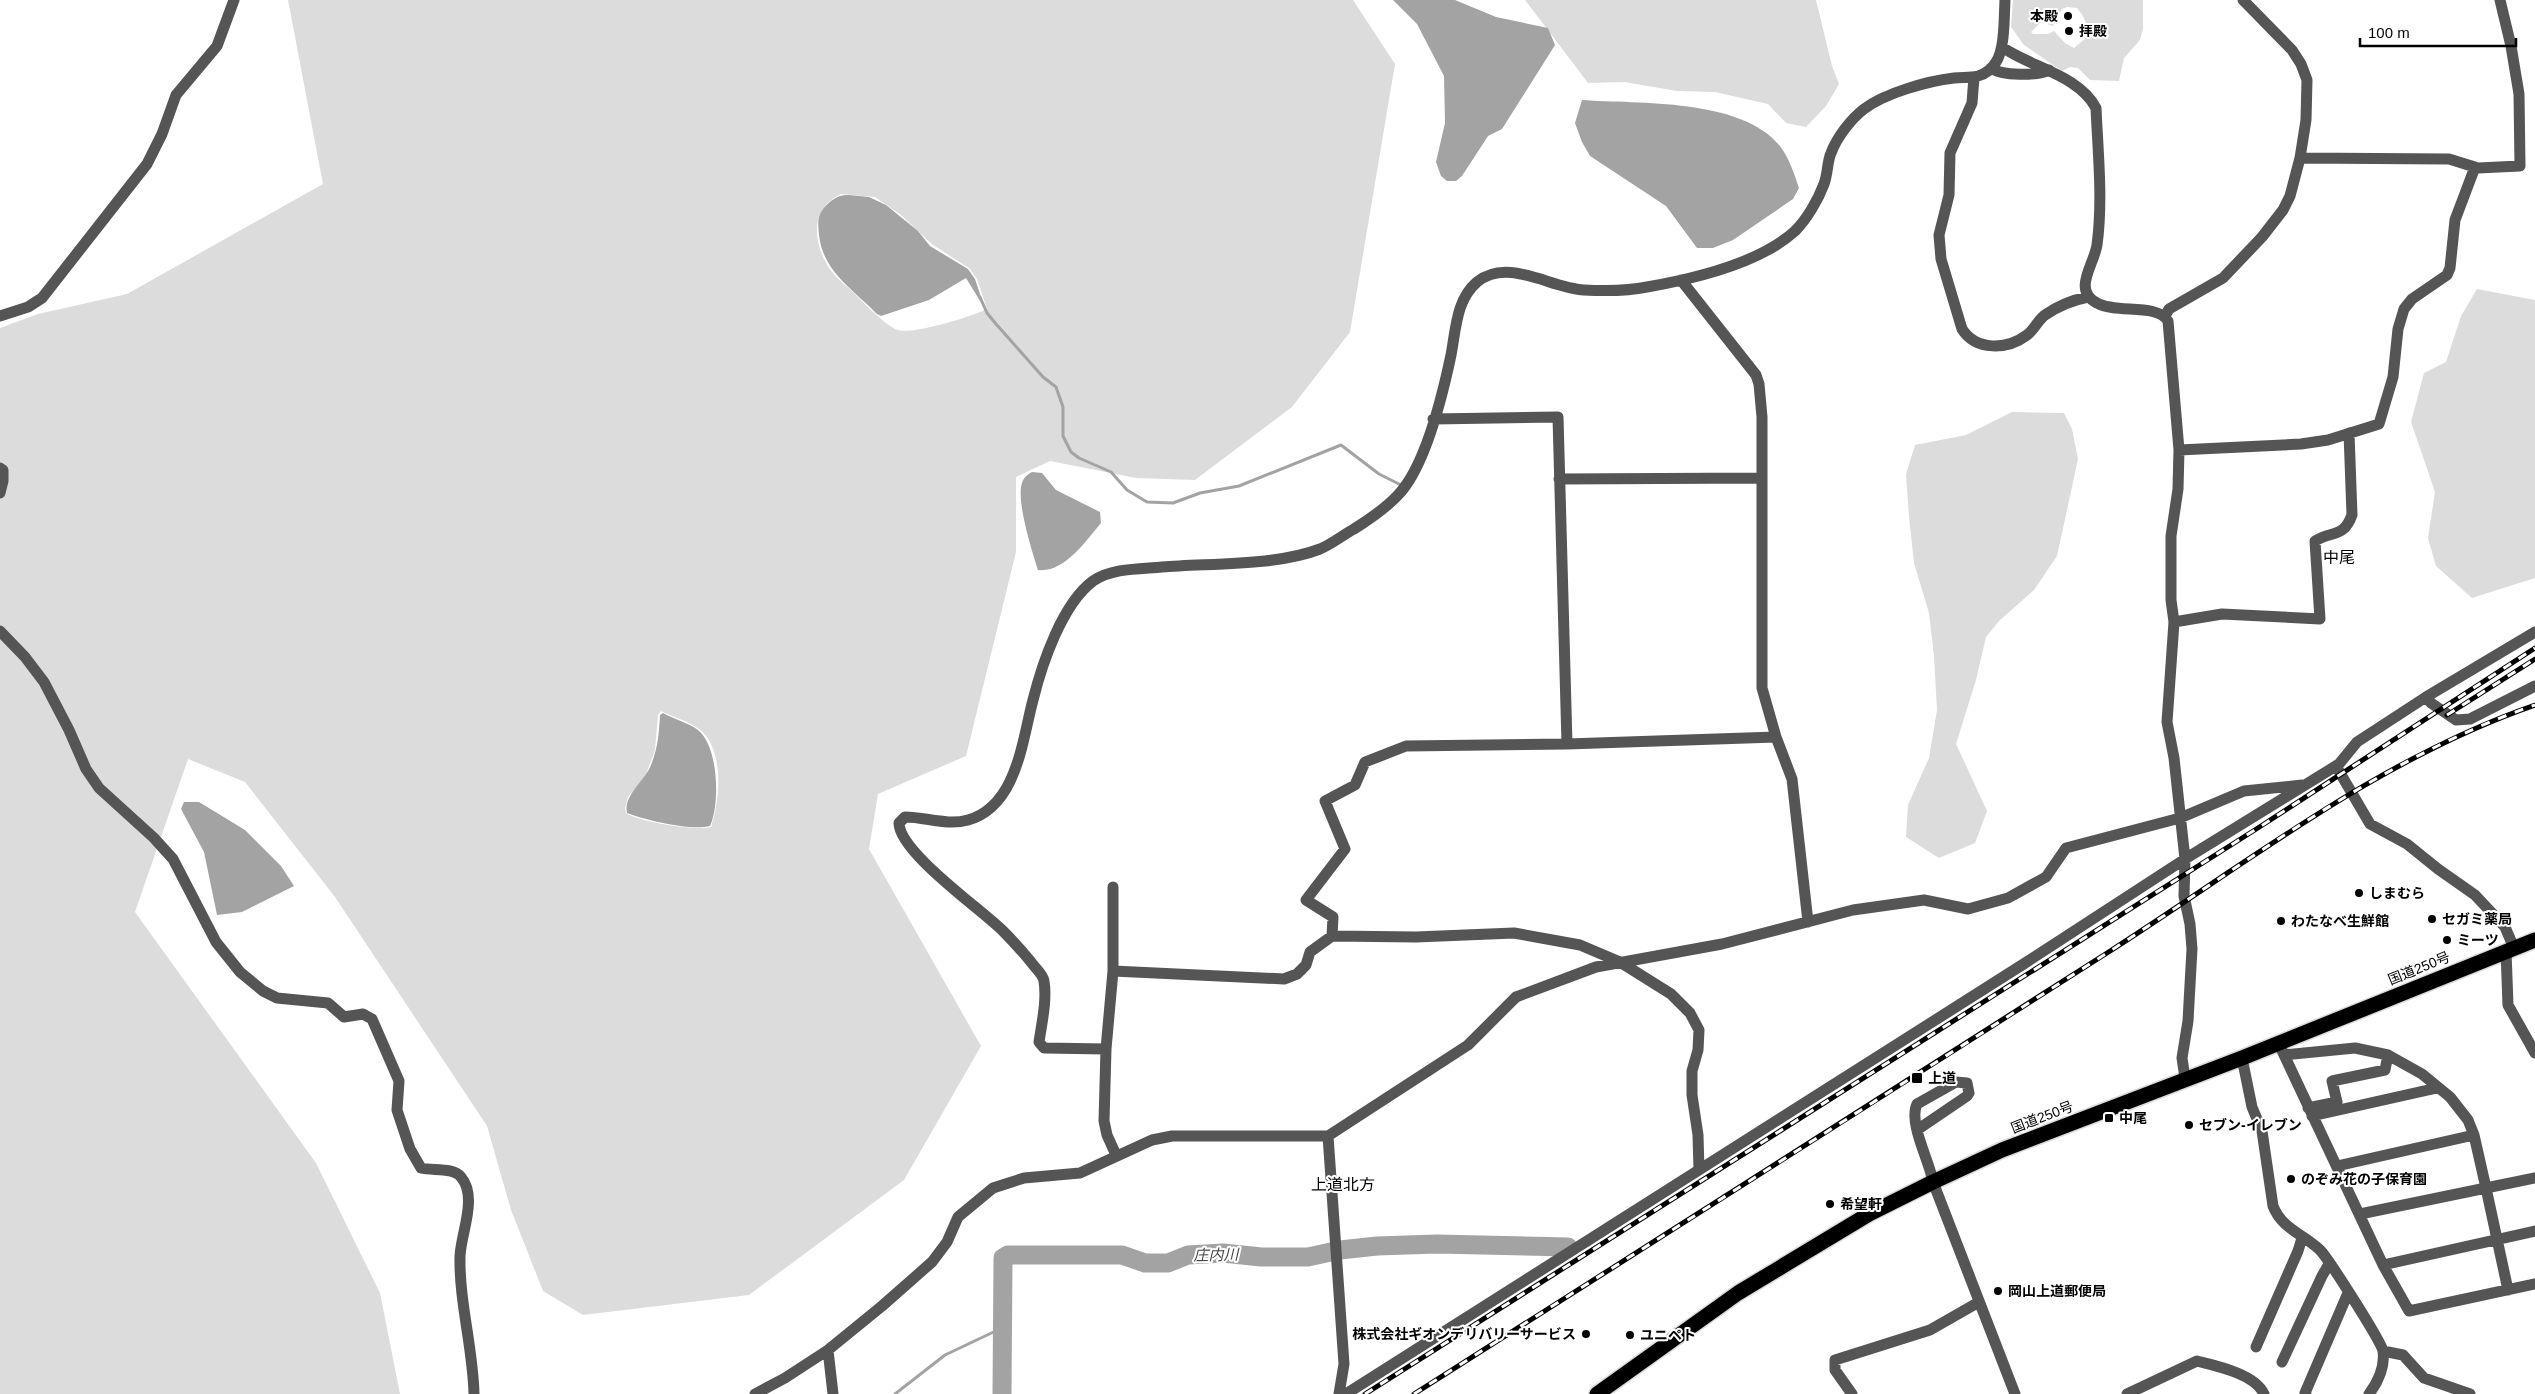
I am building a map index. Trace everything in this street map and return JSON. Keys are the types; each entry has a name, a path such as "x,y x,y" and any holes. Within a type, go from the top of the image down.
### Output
{"highway":[{"name":"国道250号","path":"1597,1394 1738,1293 1870,1214 1933,1182 2002,1150 2185,1078 2242,1058 2281,1048 2535,940"}],"street":[{"path":"0,316 28,307 42,298 147,164 162,134 176,95 217,46 234,0"},
{"path":"1106,1049 1044,1048 1039,1042 1044,1010 1044,979 1021,949 1002,929 962,897 915,852 901,836 899,823 905,817 922,817 941,822 965,821 983,814 1006,789 1018,764 1041,671 1065,616 1082,591 1096,579 1123,570 1274,559 1300,555 1324,547 1378,513 1401,493 1422,453 1451,355 1460,308 1467,291 1482,278 1492,273 1515,272 1547,283 1582,290 1638,289 1681,280 1738,263 1781,241 1797,230 1809,213 1824,184 1830,154 1844,129 1865,109 1897,92 1952,78 1974,77 1988,72 1997,62 2002,47 2001,38 2005,0"},
{"path":"2165,316 2169,309 2223,278 2262,237 2283,210 2290,196 2300,158 2306,120 2307,80 2301,64 2292,50 2243,0"},
{"path":"2300,158 2448,159 2475,167 2520,166 2519,94 2500,0"},
{"path":"2002,47 2049,70 2091,98 2096,108 2101,217 2096,250 2086,276 2085,287 2088,297 2098,304 2111,308 2158,312 2165,316 2168,321 2179,450 2178,489 2171,536 2171,600 2174,622 2167,722 2174,758 2185,859 2184,896 2190,924 2192,949 2188,1021 2182,1058 2185,1078"},
{"path":"1991,68 1998,73 2042,73 2049,70"},
{"path":"1974,77 1972,103 1950,153 1949,195 1939,235 1941,259 1962,329 1968,339 1977,344 1990,346 2009,343 2027,335 2044,316 2071,301 2088,297"},
{"path":"2179,450 2301,444 2328,440 2379,424 2393,377 2398,329 2404,309 2412,299 2446,275 2450,268 2455,220 2475,167"},
{"path":"1681,280 1715,321 1756,375 1760,384 1762,417 1762,688 1776,738 1792,779 1808,922"},
{"path":"1433,419 1558,417 1567,744"},
{"path":"2174,622 2222,614 2320,620 2315,541 2341,532 2348,526 2352,515 2349,433"},
{"path":"0,468 3,470 4,481 0,493"},
{"path":"1559,479 1762,478"},
{"path":"0,632 25,657 44,682 69,730 86,769 99,788 154,838 173,859 216,942 240,972 263,991 278,998 328,1003 344,1017 364,1014 372,1019 400,1081 397,1110 410,1149 416,1160 421,1168 453,1171 460,1174 464,1180 468,1196 460,1263 474,1394"},
{"path":"1346,1394 2185,859 2302,785 2336,766 2357,742 2426,697 2535,632"},
{"path":"2426,697 2431,703 2456,720 2470,719 2535,686"},
{"path":"1332,936 1333,917 1306,900 1345,849 1325,801 1355,785 1365,762 1406,746 1776,738"},
{"path":"2336,766 2370,824 2407,844 2475,895 2505,927 2510,950 2508,1005 2535,1052"},
{"path":"755,1394 828,1350 932,1262 947,1242 958,1217 993,1188 1024,1178 1080,1173 1152,1140 1172,1136 1328,1136 1468,1045 1516,997 1596,967 1722,944 1853,910 1924,900 1968,909 2008,898 2046,876 2066,848 2180,818 2244,791 2302,785"},
{"path":"1113,887 1113,971 1106,1049 1104,1120 1106,1134 1116,1155"},
{"path":"1113,971 1284,979 1297,974 1306,964 1310,952 1332,936 1416,937 1514,932 1580,945 1620,962 1671,994 1690,1013 1699,1030 1698,1050 1692,1071 1692,1095 1698,1134 1699,1170"},
{"path":"2508,1290 2474,1135 2459,1106 2450,1096 2437,1088 2422,1074 2388,1055 2354,1048 2281,1048 2383,1265 2409,1311 2508,1290 2535,1284"},
{"path":"2310,1112 2337,1102 2332,1082 2385,1070 2388,1055"},
{"path":"2242,1058 2252,1107 2266,1146 2273,1206 2283,1224 2321,1251 2383,1352 2379,1380 2370,1394"},
{"path":"1917,1130 1967,1096 1969,1093 1967,1083 1956,1082 1917,1104 1915,1108 1917,1130 1932,1170 1933,1182 2015,1394"},
{"path":"2310,1112 2437,1088"},
{"path":"2337,1166 2474,1135"},
{"path":"1328,1136 1344,1364 1340,1394"},
{"path":"2360,1214 2535,1178"},
{"path":"2383,1265 2535,1231"},
{"path":"2256,1347 2298,1252 2302,1238"},
{"path":"2282,1362 2329,1264"},
{"path":"2306,1394 2348,1293"},
{"path":"1852,1394 1835,1370 1835,1360 1930,1330 1979,1302"},
{"path":"828,1350 833,1394"},
{"path":"2383,1352 2402,1355 2424,1378 2470,1394"},
{"path":"2127,1394 2197,1361 2228,1369 2260,1386 2261,1393"}],"shaded area":[{"path":"288,0 1353,0 1395,64 1350,332 1292,407 1195,480 1136,478 1050,461 1016,477 1016,552 966,756 878,794 869,849 981,1046 904,1180 749,1295 583,1315 543,1291 511,1210 487,1126 335,897 245,782 188,759 135,912 316,1163 380,1293 400,1394 0,1394 0,328 38,314 127,294 323,184","holes":["841,194 875,197 901,215 933,245 969,268 977,279 987,309 957,320 916,330 906,331 893,328 835,276 821,251 817,229 819,219 823,209 830,201","661,711 699,729 713,749 717,762 718,789 717,803 711,827 693,828 667,825 643,820 626,813 625,808 628,797 645,777 655,750 658,715"]},
{"path":"1393,0 1455,0 1496,17 1548,28 1555,45 1502,129 1488,136 1462,176 1456,181 1447,181 1441,176 1436,162 1445,123 1444,76 1417,24"},
{"path":"1525,0 1816,0 1832,66 1839,84 1826,106 1806,127 1786,123 1768,104 1715,92 1677,91 1624,82 1588,83"},
{"path":"2013,0 2143,0 2143,29 2140,40 2124,58 2119,81 2090,80 2078,68 2070,67 2062,71 2024,45 2011,27","holes":["2067,7 2077,8 2085,21 2087,37 2074,48 2065,43 2054,31 2048,34 2033,34 2031,32 2041,22 2053,26 2062,9"]},
{"path":"1582,100 1688,106 1715,111 1741,119 1763,130 1780,146 1789,161 1799,188 1793,199 1733,240 1713,248 1697,248 1666,206 1590,156 1575,123"},
{"path":"849,195 869,197 886,205 918,231 930,246 968,269 975,279 985,309 966,278 929,300 881,316 877,314 833,270 822,248 818,224 821,212 835,198"},
{"path":"2477,289 2535,300 2535,578 2472,598 2436,566 2428,538 2435,492 2411,422 2424,373 2446,362 2461,316"},
{"path":"2012,412 2064,413 2072,429 2078,459 2057,556 2034,590 1999,621 1986,637 1976,680 1956,744 1987,811 1975,843 1939,858 1906,837 1908,805 1929,758 1937,710 1929,613 1914,563 1906,474 1915,445 1966,435"},
{"path":"1032,472 1042,473 1056,490 1100,512 1101,523 1081,547 1057,567 1048,570 1038,570 1021,502 1022,483 1026,476"},
{"path":"663,713 698,730 705,738 710,749 716,776 716,791 710,826 680,826 656,822 627,813 628,800 648,771 653,759 658,740 660,715"},
{"path":"184,802 199,802 245,830 281,866 294,886 242,912 217,915 204,852 181,809"}],"waterway":[{"path":"980,297 987,313 996,324 1043,377 1056,387 1063,407 1063,436 1071,452 1079,458 1111,472 1127,490 1147,502 1173,503 1200,493 1239,486 1341,445 1379,474 1401,485"},
{"name":"庄内川","path":"1002,1394 1003,1258 1008,1255 1122,1255 1145,1263 1168,1263 1188,1255 1223,1253 1261,1257 1308,1257 1340,1250 1377,1246 1437,1244 1568,1247"},
{"path":"895,1394 945,1355 1002,1328"}],"railway":[{"path":"1365,1394 2261,826 2535,648"},
{"path":"2447,715 2535,659"},
{"path":"1414,1394 2107,953 2314,816 2421,754 2477,728 2535,705"}],"place":[{"name":"本殿","path":"2068,16"},
{"name":"拝殿","path":"2069,31"},
{"name":"しまむら","path":"2359,893"},
{"name":"セガミ薬局","path":"2432,919"},
{"name":"わたなべ生鮮館","path":"2281,921"},
{"name":"ミーツ","path":"2447,940"},
{"name":"上道","path":"1917,1078"},
{"name":"中尾","path":"2109,1118"},
{"name":"セブン-イレブン","path":"2189,1125"},
{"name":"のぞみ花の子保育園","path":"2291,1179"},
{"name":"希望軒","path":"1830,1204"},
{"name":"岡山上道郵便局","path":"1998,1291"},
{"name":"株式会社ギオンデリバリーサービス","path":"1586,1334"},
{"name":"ユニペト","path":"1630,1335"}],"district":[{"name":"中尾","path":"2339,557"},
{"name":"上道北方","path":"1343,1184"}]}
